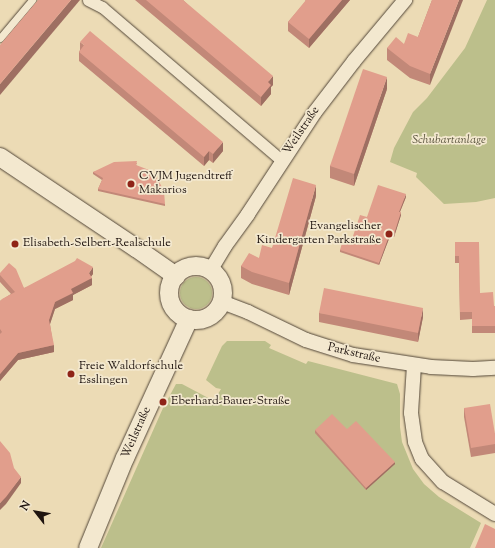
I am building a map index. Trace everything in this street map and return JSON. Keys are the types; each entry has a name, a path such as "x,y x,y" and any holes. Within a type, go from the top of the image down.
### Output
{"street":[{"path":"88,0 102,7 282,161"},
{"name":"Weilstraße","path":"210,271 282,161 338,80 405,0"},
{"path":"0,158 176,276"},
{"path":"188,267 200,267 210,271 221,285 223,296 222,302 216,311 208,317 198,320 189,319 177,312 171,300 170,288 176,276 188,267"},
{"name":"Parkstraße","path":"222,302 248,312 306,340 337,351 370,359 414,365 473,369 495,368"},
{"name":"Weilstraße","path":"88,548 125,458 189,319"},
{"path":"414,365 411,413 416,442 422,459 443,482 495,514"}],"lane":[{"path":"0,38 32,0"}],"green space":[{"name":"Schubartanlage","path":"487,0 495,0 495,198 476,202 444,204 416,177 417,173 390,162 394,148 413,112 427,98 465,48"},
{"path":"196,277 205,280 209,284 212,293 209,302 205,306 196,309 187,306 183,302 180,293 183,284 187,280"},
{"path":"227,341 265,341 271,345 269,348 306,364 308,361 397,384 400,394 400,427 402,442 413,469 424,484 439,497 481,523 470,548 101,548 163,408 176,384 182,384 214,401 221,389 216,388 206,380 222,346"}],"building":[{"path":"38,0 71,0 0,84 0,45"},
{"path":"146,0 183,0 273,76 268,82 271,85 261,97"},
{"path":"306,0 342,0 309,39 288,22"},
{"path":"432,0 459,0 430,74 410,66 387,48 396,37 404,44 408,33 418,37"},
{"path":"90,31 223,142 213,154 209,151 204,157 79,52 84,45 80,42"},
{"path":"363,69 387,77 354,174 330,166"},
{"name":"CVJM Jugendtreff Makarios","path":"137,161 136,165 149,170 156,176 164,191 165,204 98,189 103,178 93,172 114,162"},
{"path":"293,178 316,185 289,283 252,272 241,266 249,253 259,258 262,245 272,248"},
{"name":"Evangelischer Kindergarten Parkstraße","path":"378,185 406,194 399,212 401,212 394,234 390,233 379,263 340,250 344,236 352,239 360,215 367,217"},
{"path":"455,242 479,242 480,293 493,292 495,326 472,326 472,312 460,312 459,256 455,256"},
{"name":"Freie Waldorfschule Esslingen","path":"77,258 93,267 89,273 92,278 71,289 73,293 55,302 49,320 54,345 18,353 0,374 0,334 2,332 0,329 0,301 15,292 0,275 0,273 9,263 16,269 24,288 75,261"},
{"path":"324,288 423,308 418,333 319,313"},
{"path":"490,404 495,434 495,444 471,448 464,408"},
{"path":"332,414 347,429 356,421 395,462 366,488 315,430"},
{"path":"0,441 10,453 14,468 21,477 0,503"},
{"path":"485,524 495,529 495,548 475,548"}],"place":[{"name":"CVJM Jugendtreff Makarios","path":"131,184"},
{"name":"Evangelischer Kindergarten Parkstraße","path":"389,234"},
{"name":"Elisabeth-Selbert-Realschule","path":"15,244"},
{"name":"Freie Waldorfschule Esslingen","path":"71,374"},
{"name":"Eberhard-Bauer-Straße","path":"163,402"}]}
